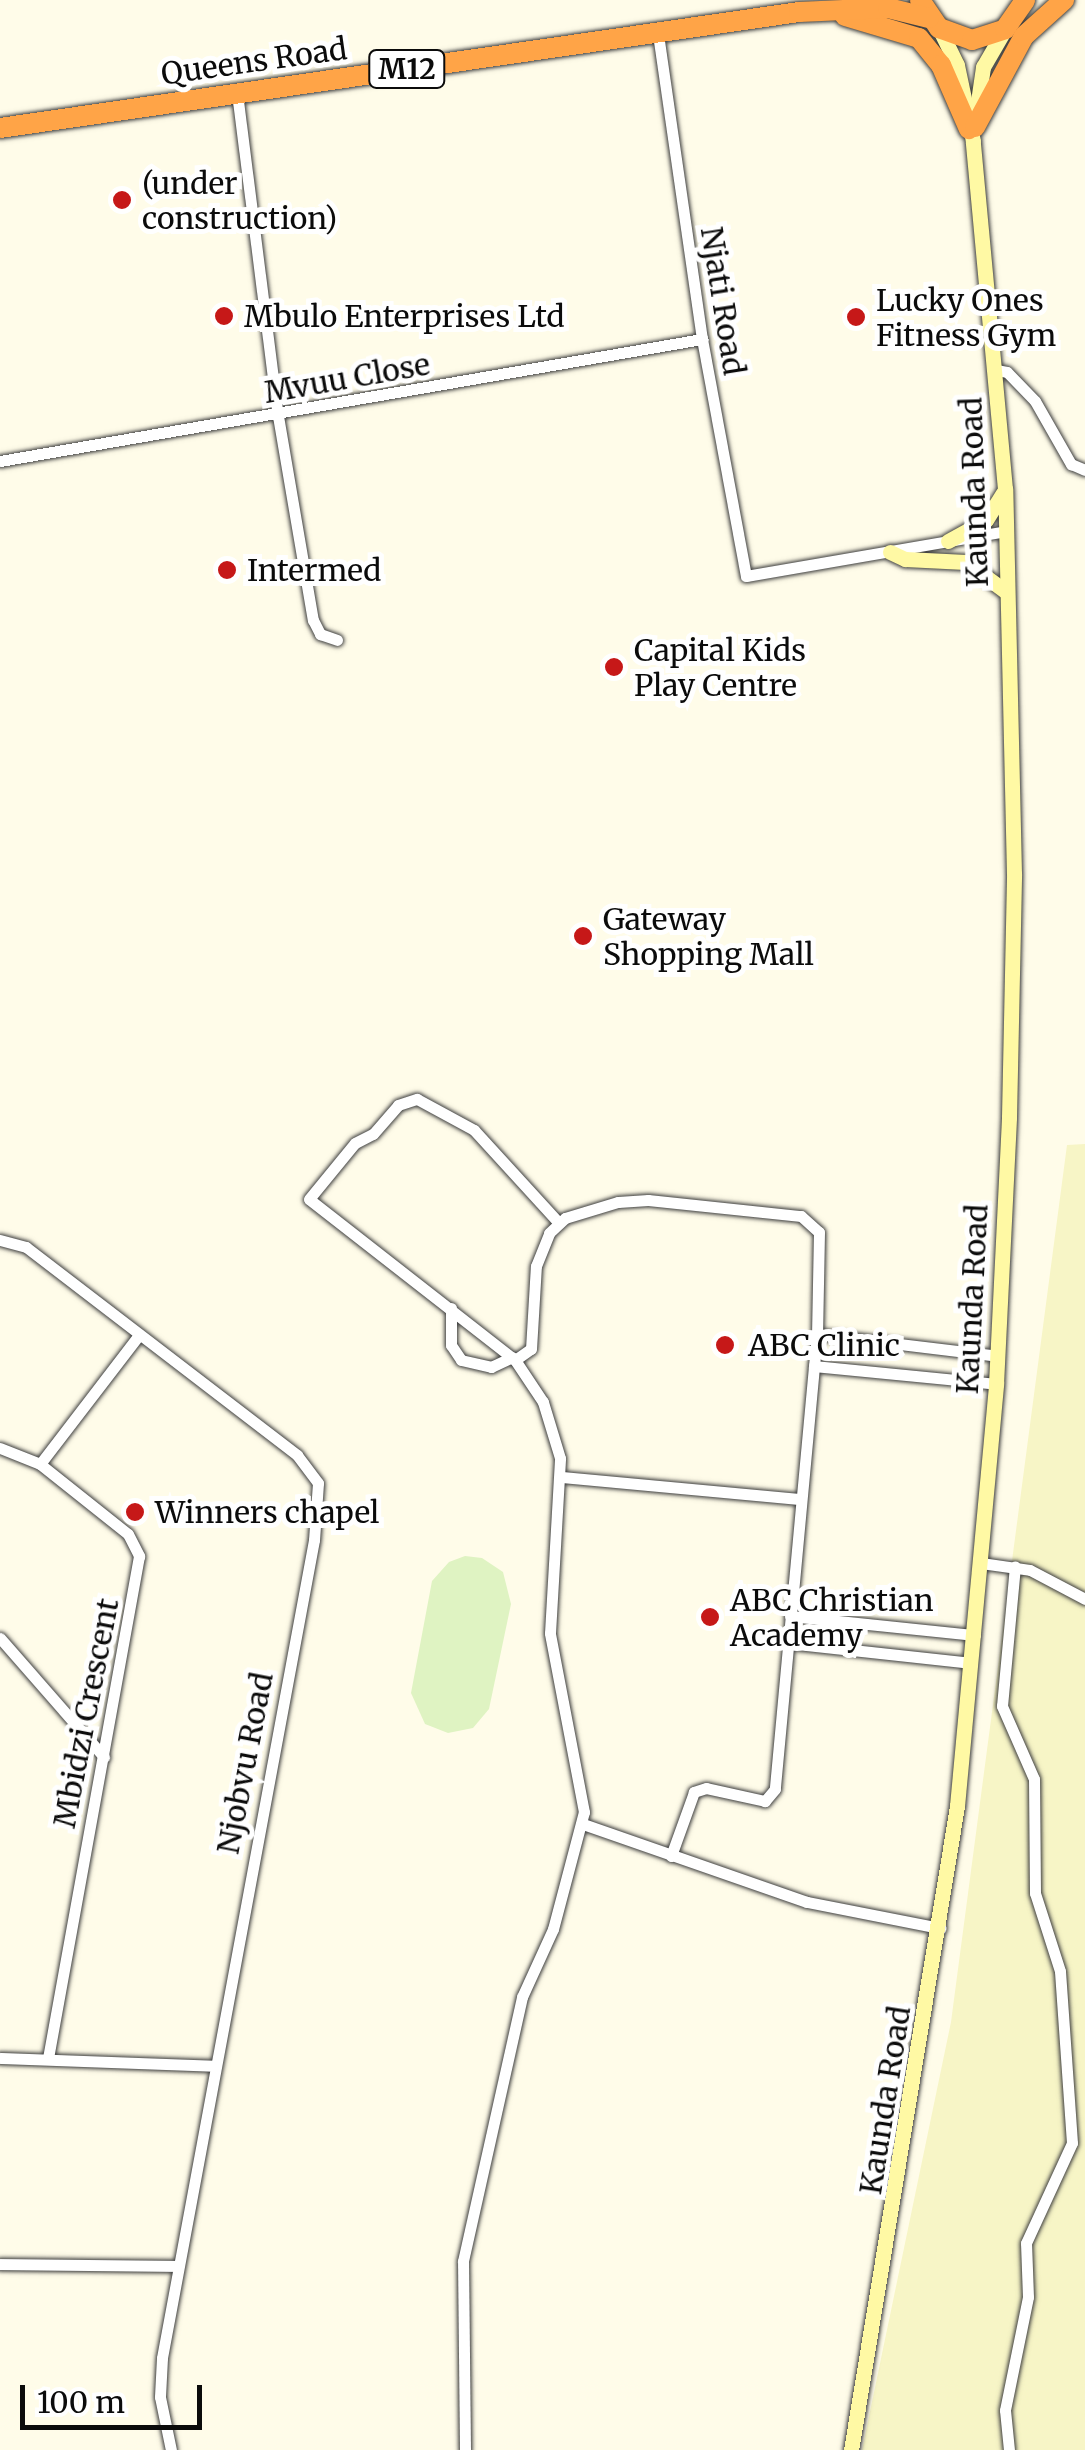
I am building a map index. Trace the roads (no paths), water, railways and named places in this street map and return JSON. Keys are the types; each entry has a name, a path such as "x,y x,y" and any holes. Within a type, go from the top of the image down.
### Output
{"highway":[{"path":"1016,15 1038,0"},
{"path":"972,132 1024,36 1064,0"},
{"path":"823,5 920,38 941,64 972,132"},
{"name":"M12","path":"823,5 899,8 930,16 972,40 1016,15"},
{"name":"Queens Road","path":"0,128 658,34 823,5"}],"main road":[{"name":"Kaunda Road","path":"972,132 983,67 1016,15"},
{"name":"Kaunda Road","path":"851,2450 940,1928 975,1635 998,1356 1014,874 1007,531 996,370 972,132 958,65 930,16"},
{"path":"948,541 986,520 1005,489"},
{"path":"890,552 905,559 966,562 1006,591"}],"street":[{"name":"Njati Road","path":"658,34 702,340 746,576 890,552"},
{"path":"237,93 278,416 314,620 320,634 338,640"},
{"name":"Mvuu Close","path":"0,462 702,340"},
{"path":"996,370 1007,372 1035,401 1071,464 1085,470"},
{"path":"890,552 1007,531"},
{"path":"465,2450 462,2261 522,1996 553,1928 583,1824 580,1768 550,1633 562,1477 550,1420 513,1358 308,1199 355,1142 373,1134 398,1105 424,1100 474,1130 558,1222"},
{"path":"451,1308 451,1345 461,1360 491,1367 531,1350 536,1266 558,1222 632,1200 801,1216 819,1232 823,1250 817,1334 774,1794 758,1801 706,1788 694,1792 671,1856"},
{"name":"Njobvu Road","path":"0,1240 26,1247 297,1455 319,1490 159,2382 171,2450"},
{"path":"40,1464 138,1334"},
{"path":"817,1334 998,1356"},
{"path":"814,1366 996,1384"},
{"name":"Mbidzi Crescent","path":"0,1448 17,1450 40,1464 128,1534 139,1556 48,2058"},
{"path":"562,1477 799,1499"},
{"path":"981,1563 1015,1567 1085,1599"},
{"path":"1010,2450 1005,2410 1028,2297 1026,2243 1072,2142 1060,1970 1034,1882 1034,1779 1002,1706 1015,1567"},
{"path":"790,1616 975,1635"},
{"path":"0,1638 104,1757"},
{"path":"788,1644 972,1663"},
{"path":"583,1824 807,1902 940,1928"},
{"path":"0,2058 215,2066"},
{"path":"0,2264 177,2266"}],"place":[{"name":"(under construction)","path":"122,200"},
{"name":"Mbulo Enterprises Ltd","path":"224,316"},
{"name":"Lucky Ones Fitness Gym","path":"856,317"},
{"name":"Intermed","path":"227,570"},
{"name":"Capital Kids Play Centre","path":"614,667"},
{"name":"Gateway Shopping Mall","path":"583,936"},
{"name":"ABC Clinic","path":"725,1345"},
{"name":"Winners chapel","path":"135,1512"},
{"name":"ABC Christian Academy","path":"710,1617"}]}
